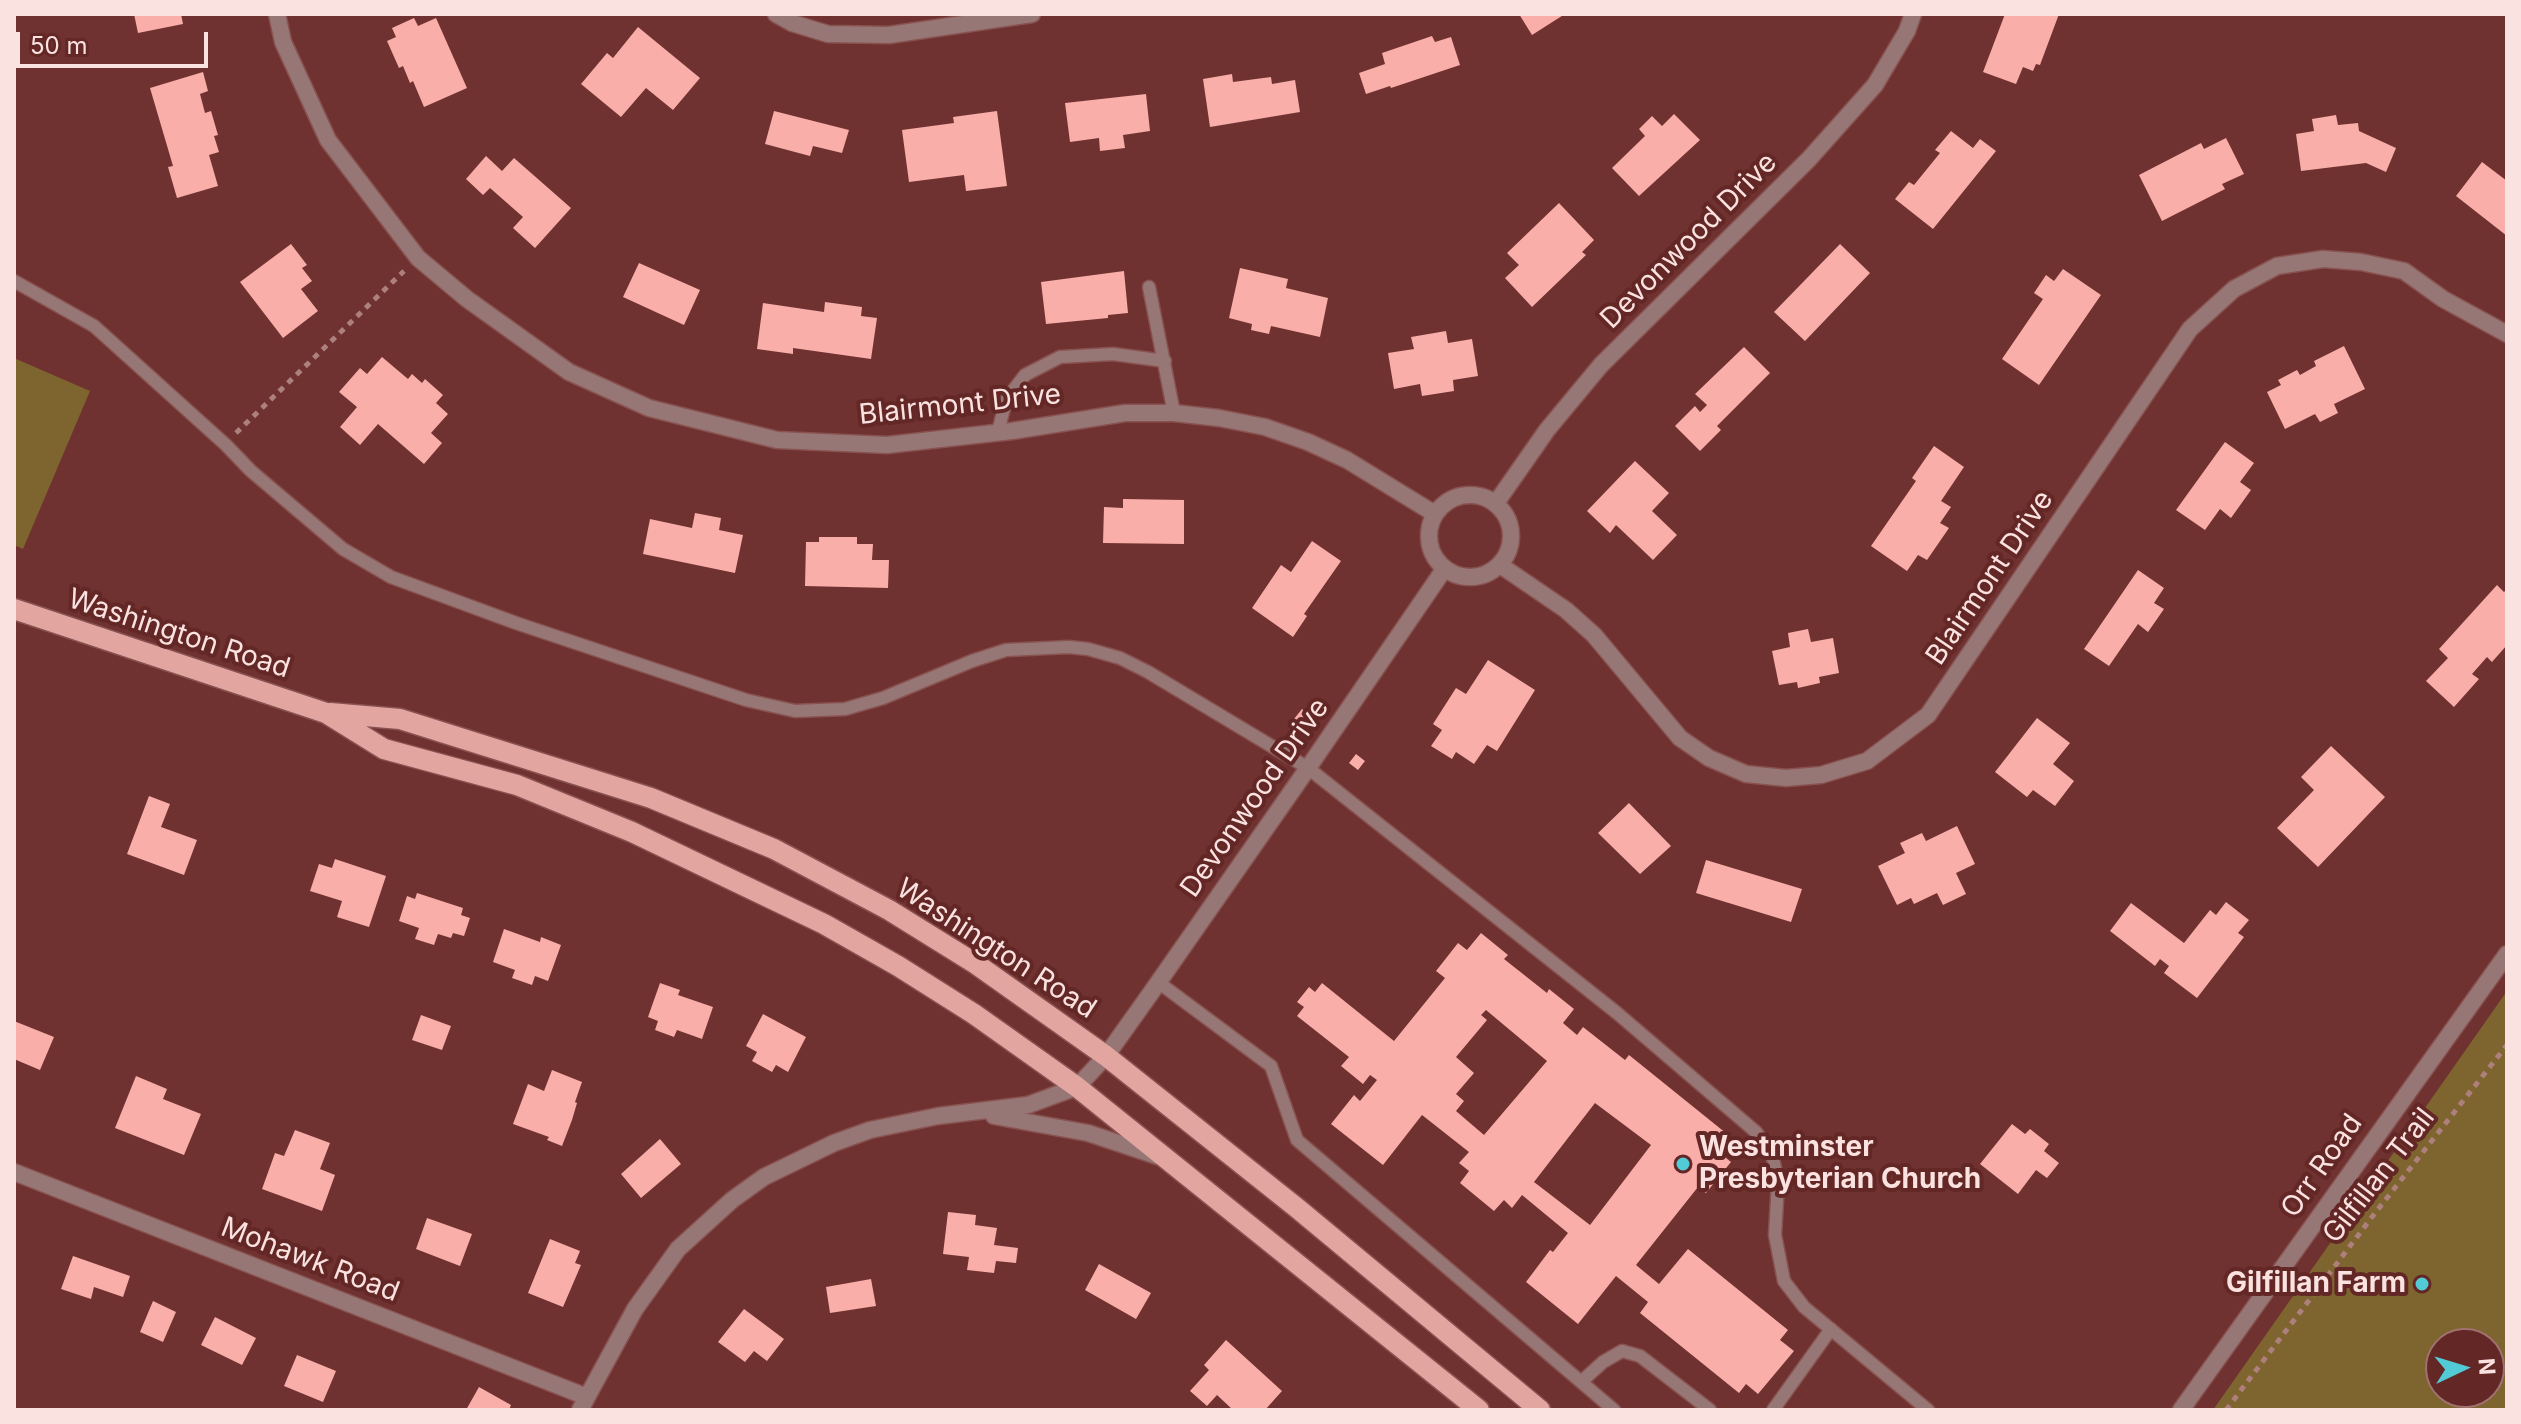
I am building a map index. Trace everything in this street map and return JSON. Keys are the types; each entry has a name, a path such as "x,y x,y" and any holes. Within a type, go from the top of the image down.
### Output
{"main road":[{"name":"Washington Road","path":"14,609 326,713 384,749 533,791 644,838 824,924 961,1006 1077,1087 1479,1410"},
{"name":"Washington Road","path":"326,713 400,719 651,798 774,849 889,910 976,964 1106,1056 1297,1208 1540,1410"}],"street":[{"name":"Blairmont Drive","path":"277,14 283,42 328,140 418,258 467,299 569,372 649,408 777,440 887,445 1125,413 1174,413 1219,418 1265,427 1308,442 1347,460 1435,514"},
{"path":"776,14 792,23 828,34 889,35 1032,14"},
{"name":"Devonwood Drive","path":"1496,503 1547,430 1601,365 1809,159 1875,85 1907,31 1913,14"},
{"name":"Blairmont Drive","path":"1500,565 1594,635 1680,738 1709,758 1746,774 1786,778 1821,775 1867,761 1928,715 2190,329 2234,289 2277,266 2323,259 2361,262 2404,271 2443,299 2507,334"},
{"path":"1470,494 1496,503 1511,527 1508,554 1500,565 1479,577 1455,574 1445,568 1436,559 1429,537 1435,514 1456,497 1470,494"},
{"name":"Devonwood Drive","path":"1077,1087 1106,1056 1445,568"},
{"name":"Orr Road","path":"2181,1410 2507,954"},
{"path":"584,1403 635,1309 678,1249 732,1200 764,1177 858,1134 903,1122 1028,1105 1077,1087"},
{"path":"972,1112 1088,1133 1171,1161"},
{"name":"Mohawk Road","path":"14,1172 584,1403"}],"lane":[{"path":"14,281 94,326 278,495 343,549 391,577 516,623 746,700 795,711 845,709 883,698 1006,650 1088,649 1120,658 1148,672 1308,768 1617,1013 1756,1132 1772,1154 1778,1182 1775,1235 1784,1281 1804,1307 1928,1410"},
{"path":"1149,287 1174,413"},
{"path":"998,432 1006,400 1025,375 1060,357 1113,354 1165,361"},
{"path":"1158,982 1271,1066 1297,1140 1614,1410"},
{"path":"1773,1410 1831,1329"},
{"path":"1581,1382 1603,1362 1622,1351 1640,1356 1710,1410"}],"path":[{"path":"235,434 418,258"},
{"name":"Gilfillan Trail","path":"2226,1410 2507,1045"}],"shaded area":[{"path":"14,358 90,391 23,549 14,545"},
{"name":"Gilfillan Farm","path":"2507,991 2507,1410 2213,1410"}],"building":[{"path":"134,14 181,14 183,24 138,33"},
{"path":"1519,14 1565,14 1532,35"},
{"path":"2005,14 2059,14 2040,65 2036,64 2033,71 2023,67 2016,84 1983,72"},
{"path":"414,18 418,26 436,18 467,88 424,107 413,81 410,83 403,66 399,68 387,41 396,37 392,28"},
{"path":"638,27 700,78 673,110 646,88 621,117 581,84 607,53 613,58"},
{"path":"1432,36 1435,42 1451,37 1460,65 1366,94 1359,73 1385,64 1382,53"},
{"path":"203,72 208,91 200,94 205,113 211,111 218,135 214,136 219,152 209,155 218,186 177,198 168,167 173,166 150,88"},
{"path":"1232,74 1233,82 1271,77 1272,84 1295,80 1300,112 1210,127 1203,79"},
{"path":"1146,94 1150,131 1123,135 1125,148 1100,151 1099,138 1070,142 1065,103"},
{"path":"774,111 849,130 842,153 813,146 810,156 765,144"},
{"path":"997,111 1007,186 966,191 964,175 909,182 902,130 954,123 953,117"},
{"path":"1674,114 1700,140 1639,196 1612,168 1645,136 1639,129 1652,116 1662,126"},
{"path":"2336,115 2338,125 2358,123 2359,131 2396,148 2386,172 2366,163 2301,171 2296,134 2314,131 2312,119"},
{"path":"1951,131 1973,148 1980,139 1996,151 1933,229 1895,199 1909,182 1914,185 1940,153 1935,150"},
{"path":"2226,138 2244,174 2222,184 2225,189 2162,221 2139,175 2201,143 2204,149"},
{"path":"486,156 502,171 514,158 571,208 535,248 513,228 523,217 490,188 483,195 466,179"},
{"path":"2482,162 2507,181 2507,236 2456,196"},
{"path":"1559,203 1594,240 1582,252 1586,255 1532,307 1505,278 1519,265 1507,253"},
{"path":"291,244 307,265 302,268 312,281 301,289 318,311 283,338 240,282"},
{"path":"1840,244 1870,273 1805,341 1774,312"},
{"path":"639,263 700,290 684,325 623,297"},
{"path":"1240,268 1288,279 1286,288 1328,298 1320,337 1271,326 1269,334 1251,330 1252,324 1229,318"},
{"path":"2063,269 2101,295 2039,385 2002,359 2043,299 2034,293 2046,275 2054,281"},
{"path":"1124,271 1128,313 1046,324 1041,282"},
{"path":"825,302 862,307 861,316 877,318 871,359 793,348 793,354 757,349 763,303 824,312"},
{"path":"1446,331 1448,343 1472,339 1478,376 1453,380 1454,391 1422,396 1420,384 1394,389 1388,353 1414,349 1411,337"},
{"path":"2344,346 2365,389 2334,404 2338,413 2320,422 2315,414 2285,429 2267,392 2281,385 2278,380 2297,370 2300,375 2316,366 2314,361"},
{"path":"1744,347 1770,373 1717,426 1721,430 1700,451 1675,426 1695,406 1700,412 1707,405 1695,394"},
{"path":"382,357 408,379 412,374 422,383 425,379 443,395 436,403 448,414 431,433 442,443 424,464 378,424 360,445 340,427 357,407 339,392 360,368 367,374"},
{"path":"2225,442 2254,463 2240,482 2251,490 2231,518 2220,509 2205,530 2176,510"},
{"path":"1934,446 1964,467 1941,501 1951,507 1940,523 1949,528 1927,560 1918,555 1907,571 1871,546 1916,481 1912,478"},
{"path":"1635,461 1669,493 1652,511 1677,535 1653,560 1616,525 1610,533 1587,511"},
{"path":"1123,499 1184,500 1184,544 1103,543 1104,507 1123,508"},
{"path":"695,513 721,518 719,530 743,535 735,573 643,554 650,519 692,528"},
{"path":"819,537 857,537 857,544 873,544 872,560 889,560 888,588 805,586 806,542 819,542"},
{"path":"1312,541 1341,561 1304,614 1307,616 1293,637 1252,608 1281,565 1291,572"},
{"path":"2138,570 2164,588 2154,603 2164,609 2148,632 2138,624 2109,666 2084,649"},
{"path":"2497,585 2504,592 2507,589 2507,645 2492,662 2487,657 2472,674 2479,679 2454,707 2426,681 2448,658 2439,649"},
{"path":"1808,629 1811,642 1833,638 1839,673 1819,677 1820,683 1798,688 1797,682 1779,685 1772,651 1790,647 1788,633"},
{"path":"1488,660 1535,690 1497,751 1487,745 1474,764 1456,752 1452,759 1431,746 1442,730 1433,724 1456,688 1466,694"},
{"path":"1302,709 1310,716 1303,725 1294,719"},
{"path":"2037,718 2070,743 2053,764 2074,781 2055,806 2033,790 2027,797 1995,772"},
{"path":"2331,746 2385,797 2318,867 2277,828 2314,790 2301,777"},
{"path":"1356,754 1365,761 1358,770 1349,763"},
{"path":"149,796 170,804 161,827 197,840 184,875 127,854"},
{"path":"1629,803 1671,846 1640,874 1598,833"},
{"path":"1957,826 1975,864 1956,873 1966,894 1943,905 1937,893 1914,904 1911,898 1897,905 1878,866 1905,853 1900,843 1922,833 1926,841"},
{"path":"335,859 386,876 369,927 337,917 342,901 310,891 319,864 332,868"},
{"path":"1706,860 1802,889 1791,922 1696,893"},
{"path":"417,893 463,908 461,915 470,918 464,936 453,933 451,938 438,934 434,945 415,939 419,928 399,921 407,896 415,899"},
{"path":"2226,902 2249,920 2238,933 2244,937 2197,998 2164,973 2169,966 2160,959 2155,966 2110,931 2131,903 2184,943 2210,910 2216,915"},
{"path":"504,929 540,942 541,937 561,945 548,981 535,976 532,985 512,978 515,970 493,962"},
{"name":"Westminster Presbyterian Church","path":"1481,933 1508,955 1504,959 1547,993 1549,989 1574,1009 1563,1023 1577,1035 1583,1027 1625,1060 1629,1055 1732,1138 1720,1153 1731,1162 1706,1193 1698,1187 1636,1265 1659,1284 1688,1249 1788,1330 1780,1340 1794,1351 1758,1394 1746,1384 1739,1393 1640,1313 1648,1302 1616,1276 1578,1324 1526,1282 1550,1250 1553,1252 1568,1233 1522,1195 1512,1208 1504,1200 1494,1211 1460,1183 1469,1171 1459,1163 1469,1152 1422,1115 1383,1165 1331,1124 1354,1095 1360,1101 1377,1080 1370,1075 1363,1084 1341,1066 1349,1057 1297,1016 1304,1007 1297,1002 1309,987 1315,992 1322,983 1394,1041 1445,978 1436,971 1458,943 1467,950","holes":["1486,1010 1547,1061 1484,1135 1456,1111 1464,1101 1456,1094 1474,1073 1456,1057 1487,1020 1481,1015","1595,1103 1651,1145 1590,1225 1534,1182"]},
{"path":"660,983 680,990 678,995 713,1007 702,1039 677,1030 674,1037 655,1030 658,1021 648,1017"},
{"path":"763,1014 806,1037 788,1072 776,1065 772,1072 752,1061 757,1052 746,1046"},
{"path":"421,1015 451,1026 442,1050 412,1040"},
{"path":"14,1021 54,1037 40,1070 14,1059"},
{"path":"552,1070 582,1082 562,1146 547,1140 549,1137 513,1124 528,1084 544,1091"},
{"path":"136,1076 167,1089 163,1099 201,1114 184,1155 115,1128"},
{"path":"2012,1124 2025,1134 2030,1129 2049,1144 2044,1151 2059,1163 2047,1178 2036,1170 2018,1194 1980,1164"},
{"path":"295,1130 330,1143 320,1169 335,1175 322,1211 262,1189 275,1153 284,1156"},
{"path":"660,1139 681,1164 641,1198 621,1174"},
{"path":"948,1212 976,1215 975,1225 997,1228 994,1245 1018,1248 1016,1263 996,1261 994,1273 967,1270 969,1257 943,1254"},
{"path":"427,1218 472,1234 460,1266 416,1249"},
{"path":"550,1239 580,1251 575,1263 581,1265 563,1307 528,1293"},
{"path":"73,1256 130,1276 123,1297 94,1287 91,1299 61,1289"},
{"path":"1099,1264 1151,1293 1136,1319 1085,1290"},
{"path":"871,1279 876,1306 830,1313 826,1287"},
{"path":"153,1301 176,1312 163,1342 140,1332"},
{"path":"744,1309 784,1339 767,1361 754,1351 745,1362 718,1342"},
{"path":"215,1317 256,1338 242,1365 201,1345"},
{"path":"1226,1340 1282,1391 1265,1410 1233,1410 1217,1395 1207,1406 1190,1391 1209,1370 1204,1365"},
{"path":"297,1355 336,1371 323,1402 284,1386"},
{"path":"479,1387 511,1405 509,1410 466,1410"}],"place":[{"name":"Westminster Presbyterian Church","path":"1683,1164"},
{"name":"Gilfillan Farm","path":"2422,1284"}]}
